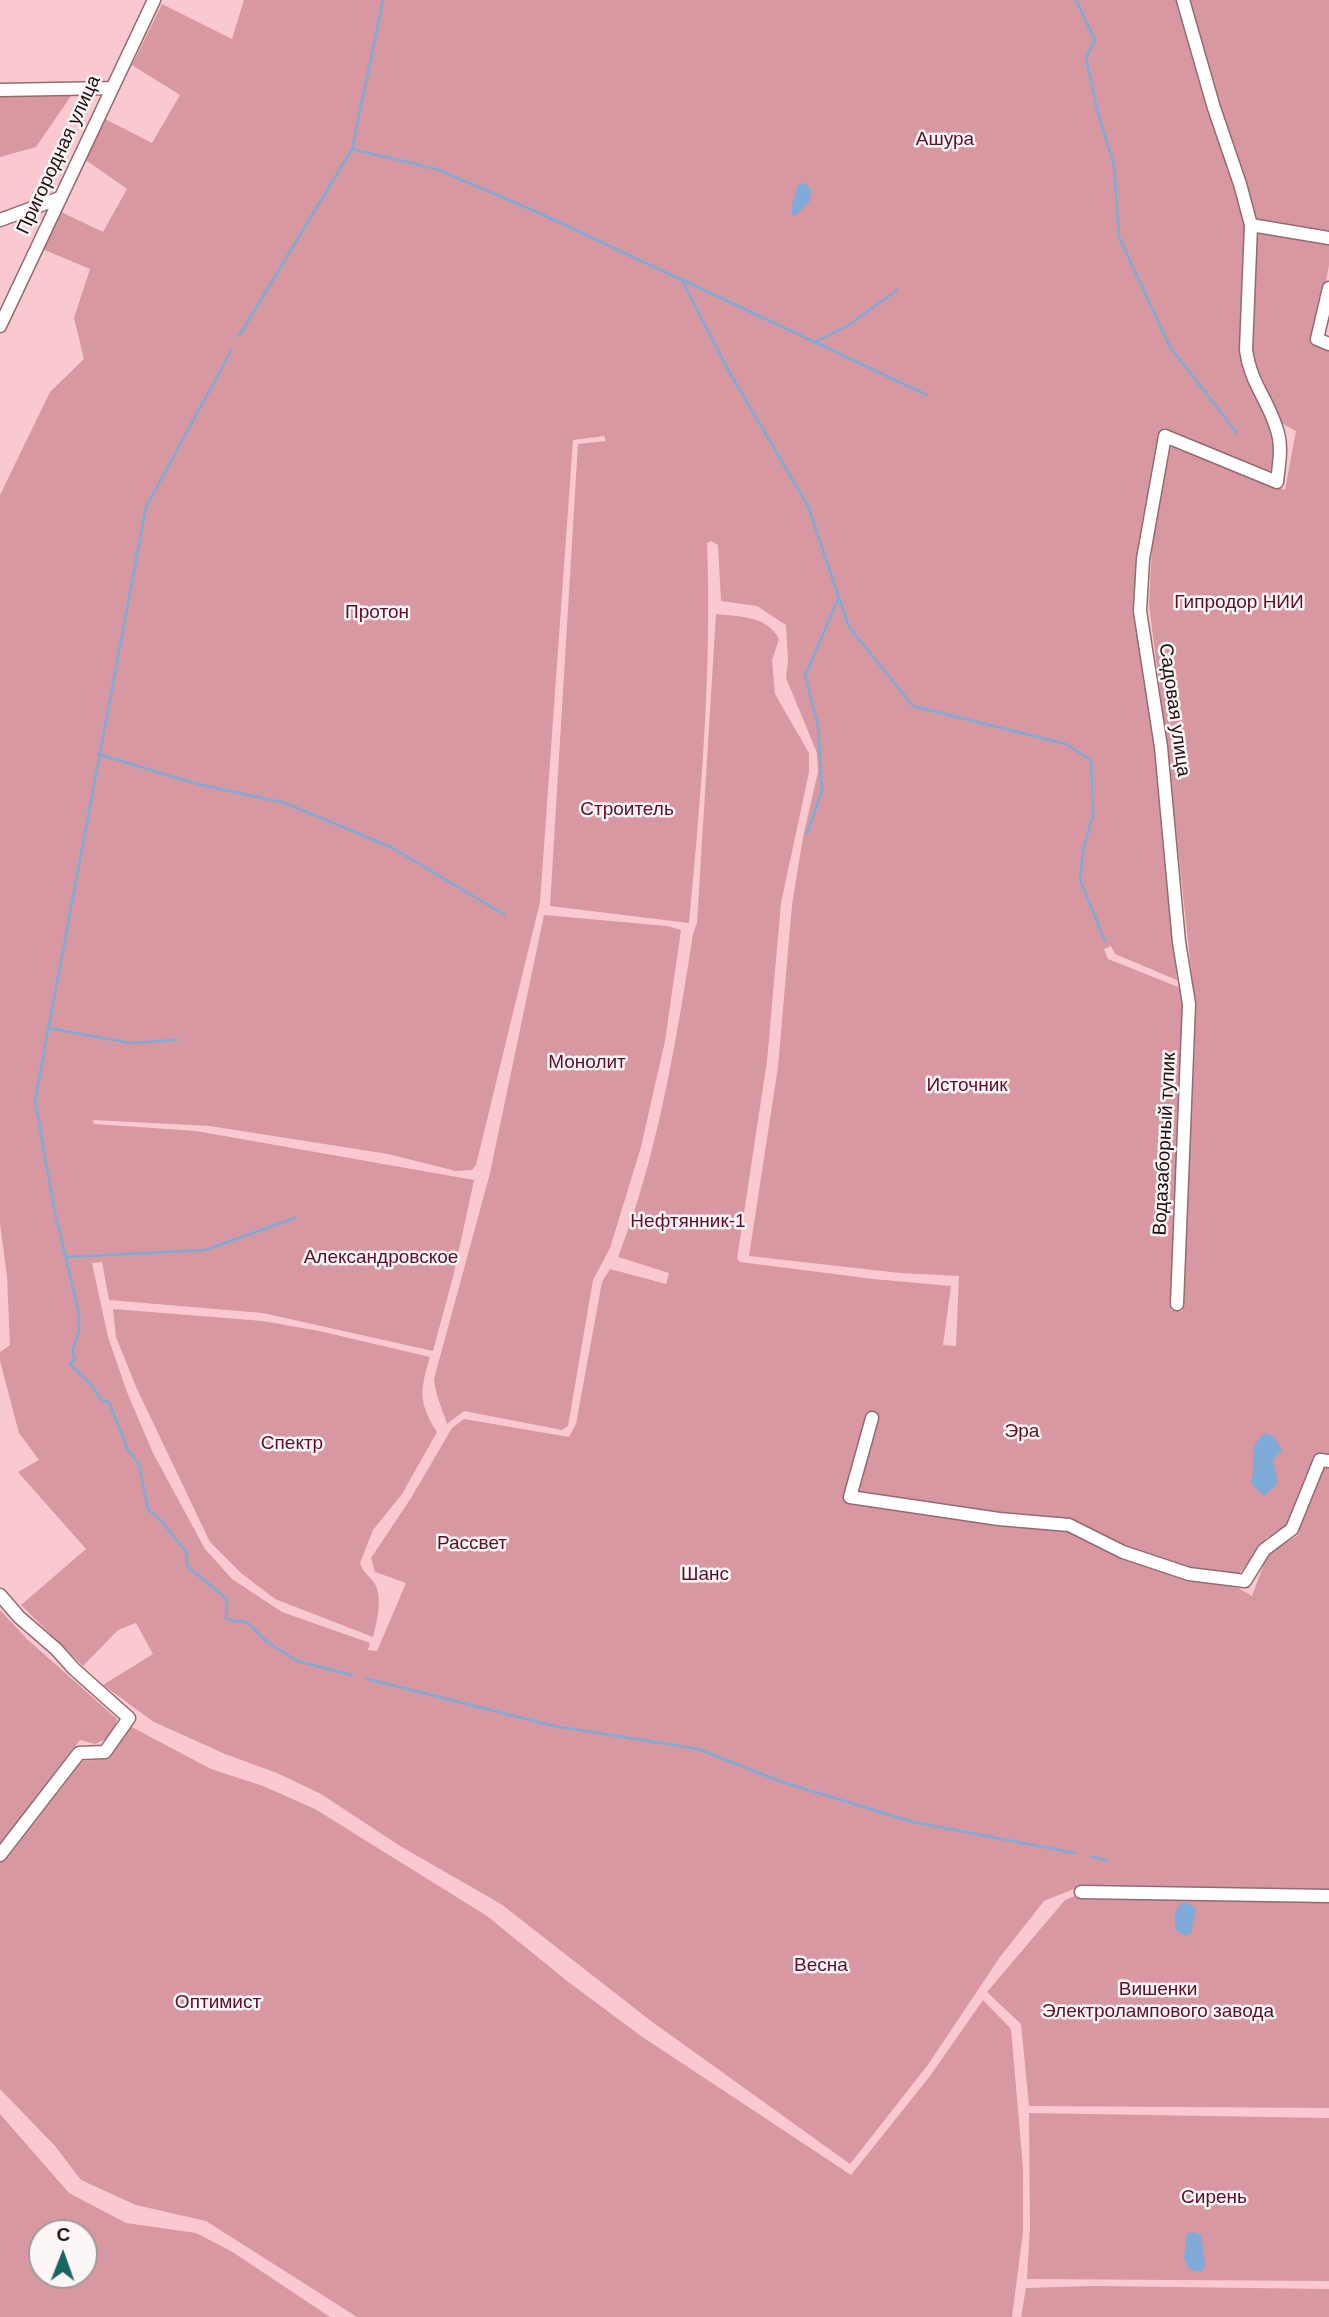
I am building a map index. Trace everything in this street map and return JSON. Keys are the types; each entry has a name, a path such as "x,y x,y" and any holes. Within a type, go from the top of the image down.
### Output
{"street":[{"name":"Пригородная улица","path":"0,326 154,0"},
{"path":"1183,0 1251,225 1329,238"},
{"path":"0,90 112,88"},
{"path":"0,220 60,198"},
{"name":"Садовая улица","path":"1187,986 1179,942 1161,747 1140,611 1143,559 1165,436 1277,482 1281,452 1277,427 1248,370 1246,350 1251,225"},
{"path":"1329,288 1318,339 1329,344"},
{"name":"Водазаборный тупик","path":"1177,1304 1189,1045 1187,986"},
{"path":"872,1418 850,1497 999,1519 1069,1525 1123,1552 1189,1574 1245,1581 1264,1550 1292,1529 1320,1460 1329,1461"},
{"path":"0,1595 19,1617 129,1718 104,1752 79,1753 0,1855"},
{"path":"1081,1892 1329,1896"}],"green space":[{"path":"244,0 1329,0 1329,234 1254,219 1245,224 1242,368 1273,428 1275,461 1272,470 1263,472 1164,428 1142,548 1138,609 1155,728 1177,980 1115,954 1111,946 1104,949 1108,959 1183,989 1171,1310 1182,1311 1195,1042 1192,978 1149,605 1152,544 1160,491 1172,443 1285,490 1296,431 1281,423 1252,366 1254,229 1329,242 1329,265 1315,343 1329,348 1329,1457 1316,1456 1284,1530 1266,1538 1257,1556 1239,1573 1180,1567 1123,1546 1080,1524 858,1495 877,1415 870,1415 845,1501 1074,1533 1115,1554 1178,1578 1238,1588 1252,1596 1268,1553 1297,1536 1323,1464 1329,1465 1329,1890 1081,1886 1044,1901 1000,1957 927,2066 850,2164 651,2021 501,1904 400,1846 321,1794 154,1722 103,1685 153,1654 136,1623 118,1630 83,1666 21,1605 86,1549 18,1472 39,1460 19,1433 0,1361 0,1352 10,1345 7,1276 0,1224 0,495 50,392 84,359 74,318 90,269 40,248 59,211 103,232 127,189 83,158 103,118 152,143 180,95 132,65 162,4 232,39","holes":["604,436 606,441 578,444 550,906 689,923 704,733 708,638 707,543 711,541 718,545 721,601 757,606 786,625 786,678 817,753 818,772 803,837 792,905 778,1067 749,1256 900,1273 959,1276 956,1346 943,1345 951,1286 873,1279 740,1262 737,1259 767,1061 781,903 809,772 809,753 775,694 772,660 779,639 774,631 760,621 716,614 697,923 655,1138 618,1257 669,1273 666,1284 610,1269 602,1282 576,1424 569,1437 464,1419 452,1428 411,1498 371,1558 375,1572 406,1583 377,1651 368,1650 370,1643 282,1612 232,1579 205,1549 153,1453 127,1392 108,1337 92,1263 102,1262 109,1300 263,1313 433,1351 454,1273 474,1180 196,1131 94,1124 93,1120 210,1126 388,1154 456,1171 472,1170 476,1165 540,902 573,440"]},
{"path":"73,93 36,147 0,157 0,97"},
{"name":"Монолит","path":"544,915 667,926 681,930 665,1041 641,1147 610,1248 593,1280 568,1426 562,1430 464,1411 447,1424 434,1379 490,1173"},
{"name":"Спектр","path":"113,1309 263,1321 430,1357 424,1378 423,1396 426,1413 437,1432 402,1494 373,1530 360,1563 378,1592 378,1612 373,1637 275,1599 241,1573 210,1542 137,1389 116,1337"},
{"path":"0,1610 27,1639 117,1719 113,1736 95,1744 80,1740 0,1844"},
{"name":"Оптимист","path":"128,1725 211,1769 263,1786 315,1809 487,1916 567,1981 641,2036 851,2175 930,2076 983,2000 1011,2029 1023,2168 1023,2232 1012,2317 357,2317 206,2221 136,2205 81,2180 55,2146 0,2089 0,1862 80,1761 109,1759"},
{"name":"Вишенки Электролампового завода","path":"1080,1894 1329,1899 1329,2108 1029,2106 1021,2024 987,1992 1065,1900"},
{"name":"Сирень","path":"1029,2113 1329,2118 1329,2281 1027,2279 1030,2227"},
{"path":"0,2114 69,2193 126,2223 196,2233 231,2251 330,2317 0,2317"},
{"path":"1093,2286 1329,2289 1329,2317 1021,2317 1026,2288"}],"water":[{"path":"805,183 811,189 810,201 795,216 792,210 795,195 799,184"},
{"path":"1265,1433 1274,1437 1282,1450 1273,1460 1278,1483 1264,1496 1251,1484 1254,1450"},
{"path":"1187,1902 1196,1909 1191,1933 1185,1936 1176,1930 1174,1916 1179,1905"},
{"path":"1193,2232 1201,2235 1205,2264 1202,2272 1190,2270 1184,2258 1187,2234"}],"waterway":[{"path":"239,336 352,149 383,0"},
{"path":"1076,0 1095,40 1086,58 1097,109 1114,166 1119,237 1170,347 1237,433"},
{"path":"352,149 436,169 537,212 682,280 727,368 808,506 849,627 913,706 1066,744 1091,760 1093,815 1083,850 1080,880 1105,941"},
{"path":"683,280 927,395"},
{"path":"815,342 849,325 897,290"},
{"path":"231,351 146,507 35,1100 54,1208 79,1314 79,1331 72,1352 75,1358 70,1364 90,1383 102,1401 109,1402 128,1450 139,1464 148,1509 186,1552 187,1566 227,1599 226,1619 248,1623 266,1641 297,1661 352,1675"},
{"path":"807,833 822,791 818,726 805,676 838,599"},
{"path":"98,754 197,784 285,803 391,847 505,915"},
{"path":"48,1028 130,1043 176,1040"},
{"path":"66,1257 205,1250 295,1218"},
{"path":"367,1679 554,1726 698,1749 782,1782 913,1822 1075,1853"},
{"path":"1091,1857 1109,1860"}],"park label":[{"name":"Ашура","path":"945,140"},
{"name":"Гипродор НИИ","path":"1239,603"},
{"name":"Протон","path":"377,613"},
{"name":"Строитель","path":"627,810"},
{"name":"Источник","path":"967,1086"},
{"name":"Нефтянник-1","path":"688,1222"},
{"name":"Александровское","path":"381,1258"},
{"name":"Эра","path":"1022,1432"},
{"name":"Рассвет","path":"472,1544"},
{"name":"Шанс","path":"705,1575"},
{"name":"Весна","path":"821,1966"}]}
